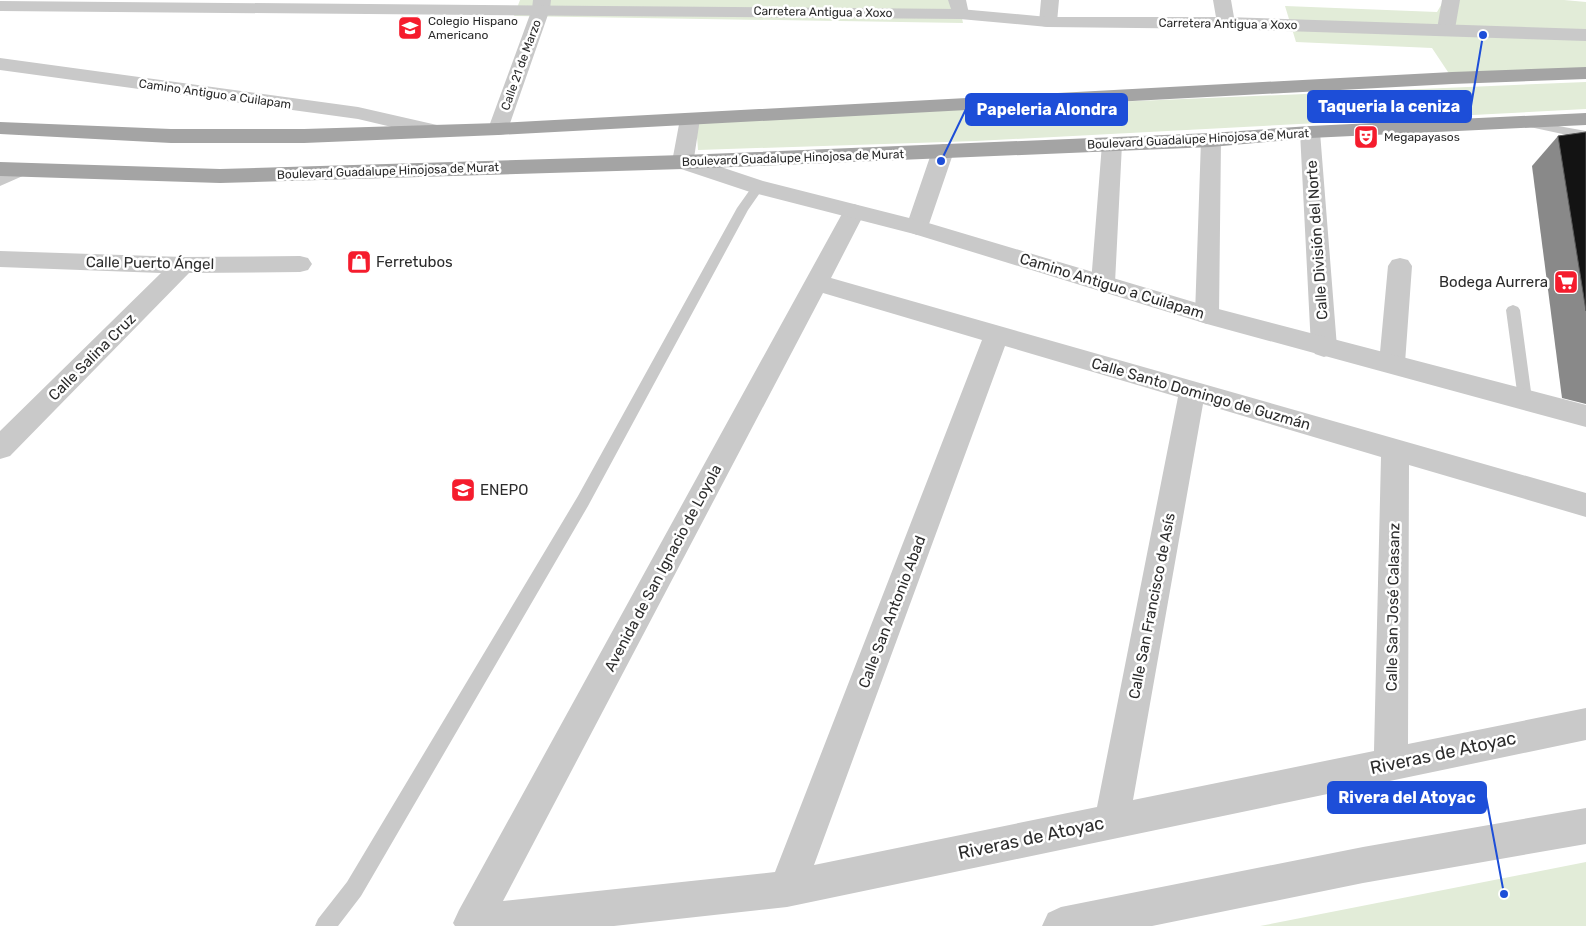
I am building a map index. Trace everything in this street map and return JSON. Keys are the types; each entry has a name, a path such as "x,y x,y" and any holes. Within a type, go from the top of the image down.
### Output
{"main road":[{"path":"0,128 172,136 304,136 498,129 1412,80 1586,73"},
{"name":"Boulevard Guadalupe Hinojosa de Murat","path":"5,172 220,176 683,162 1211,140 1310,132 1586,119"}],"street":[{"path":"1048,22 1050,0"},
{"path":"1222,0 1226,23"},
{"path":"1446,29 1451,0"},
{"name":"Carretera Antigua a Xoxo","path":"0,6 234,4 958,7 1048,22 1226,23 1586,35"},
{"name":"Calle 21 de Marzo","path":"498,129 541,5"},
{"name":"Camino Antiguo a Cuilapam","path":"0,64 358,114 430,130"},
{"path":"683,162 690,119"},
{"name":"Calle División del Norte","path":"1310,132 1324,347"},
{"path":"1207,315 1211,140"},
{"path":"1103,283 1112,144"},
{"path":"917,227 944,151"},
{"name":"Camino Antiguo a Cuilapam","path":"683,162 758,187 917,227 1207,315 1586,416"},
{"name":"Avenida de San Ignacio de Loyola","path":"472,923 854,212"},
{"name":"Calle Puerto Ángel","path":"0,259 183,265 300,264"},
{"name":"Calle Salina Cruz","path":"0,448 183,265"},
{"path":"1392,363 1400,266"},
{"name":"Calle Santo Domingo de Guzmán","path":"816,282 1586,505"},
{"name":"Calle San Antonio Abad","path":"787,889 997,334"},
{"name":"Calle San Francisco de Asís","path":"1112,821 1192,391"},
{"name":"Calle San José Calasanz","path":"1391,764 1395,450"},
{"name":"Riveras de Atoyac","path":"472,923 787,889 1586,724"},
{"path":"1061,926 1363,865 1586,826"}],"lane":[{"path":"1519,122 1586,135"},
{"path":"325,926 354,889 584,501 743,208 758,187"},
{"path":"1513,310 1524,398"}],"green space":[{"path":"520,0 958,0 963,23 514,16"},
{"path":"1444,0 1564,0 1586,2 1586,69 1452,78 1432,48 1296,42 1285,6 1437,12"},
{"path":"1586,82 1586,109 976,141 698,150 696,123 1019,106"},
{"path":"1586,862 1586,926 1260,926"}],"building":[{"path":"1586,132 1586,311 1558,136"}],"place":[{"name":"Colegio Hispano Americano","path":"410,28"},
{"name":"Taqueria la ceniza","path":"1483,35"},
{"name":"Megapayasos","path":"1366,137"},
{"name":"Papeleria Alondra","path":"941,161"},
{"name":"Ferretubos","path":"359,262"},
{"name":"Bodega Aurrera","path":"1566,282"},
{"name":"ENEPO","path":"463,490"},
{"name":"Rivera del Atoyac","path":"1504,894"}]}
